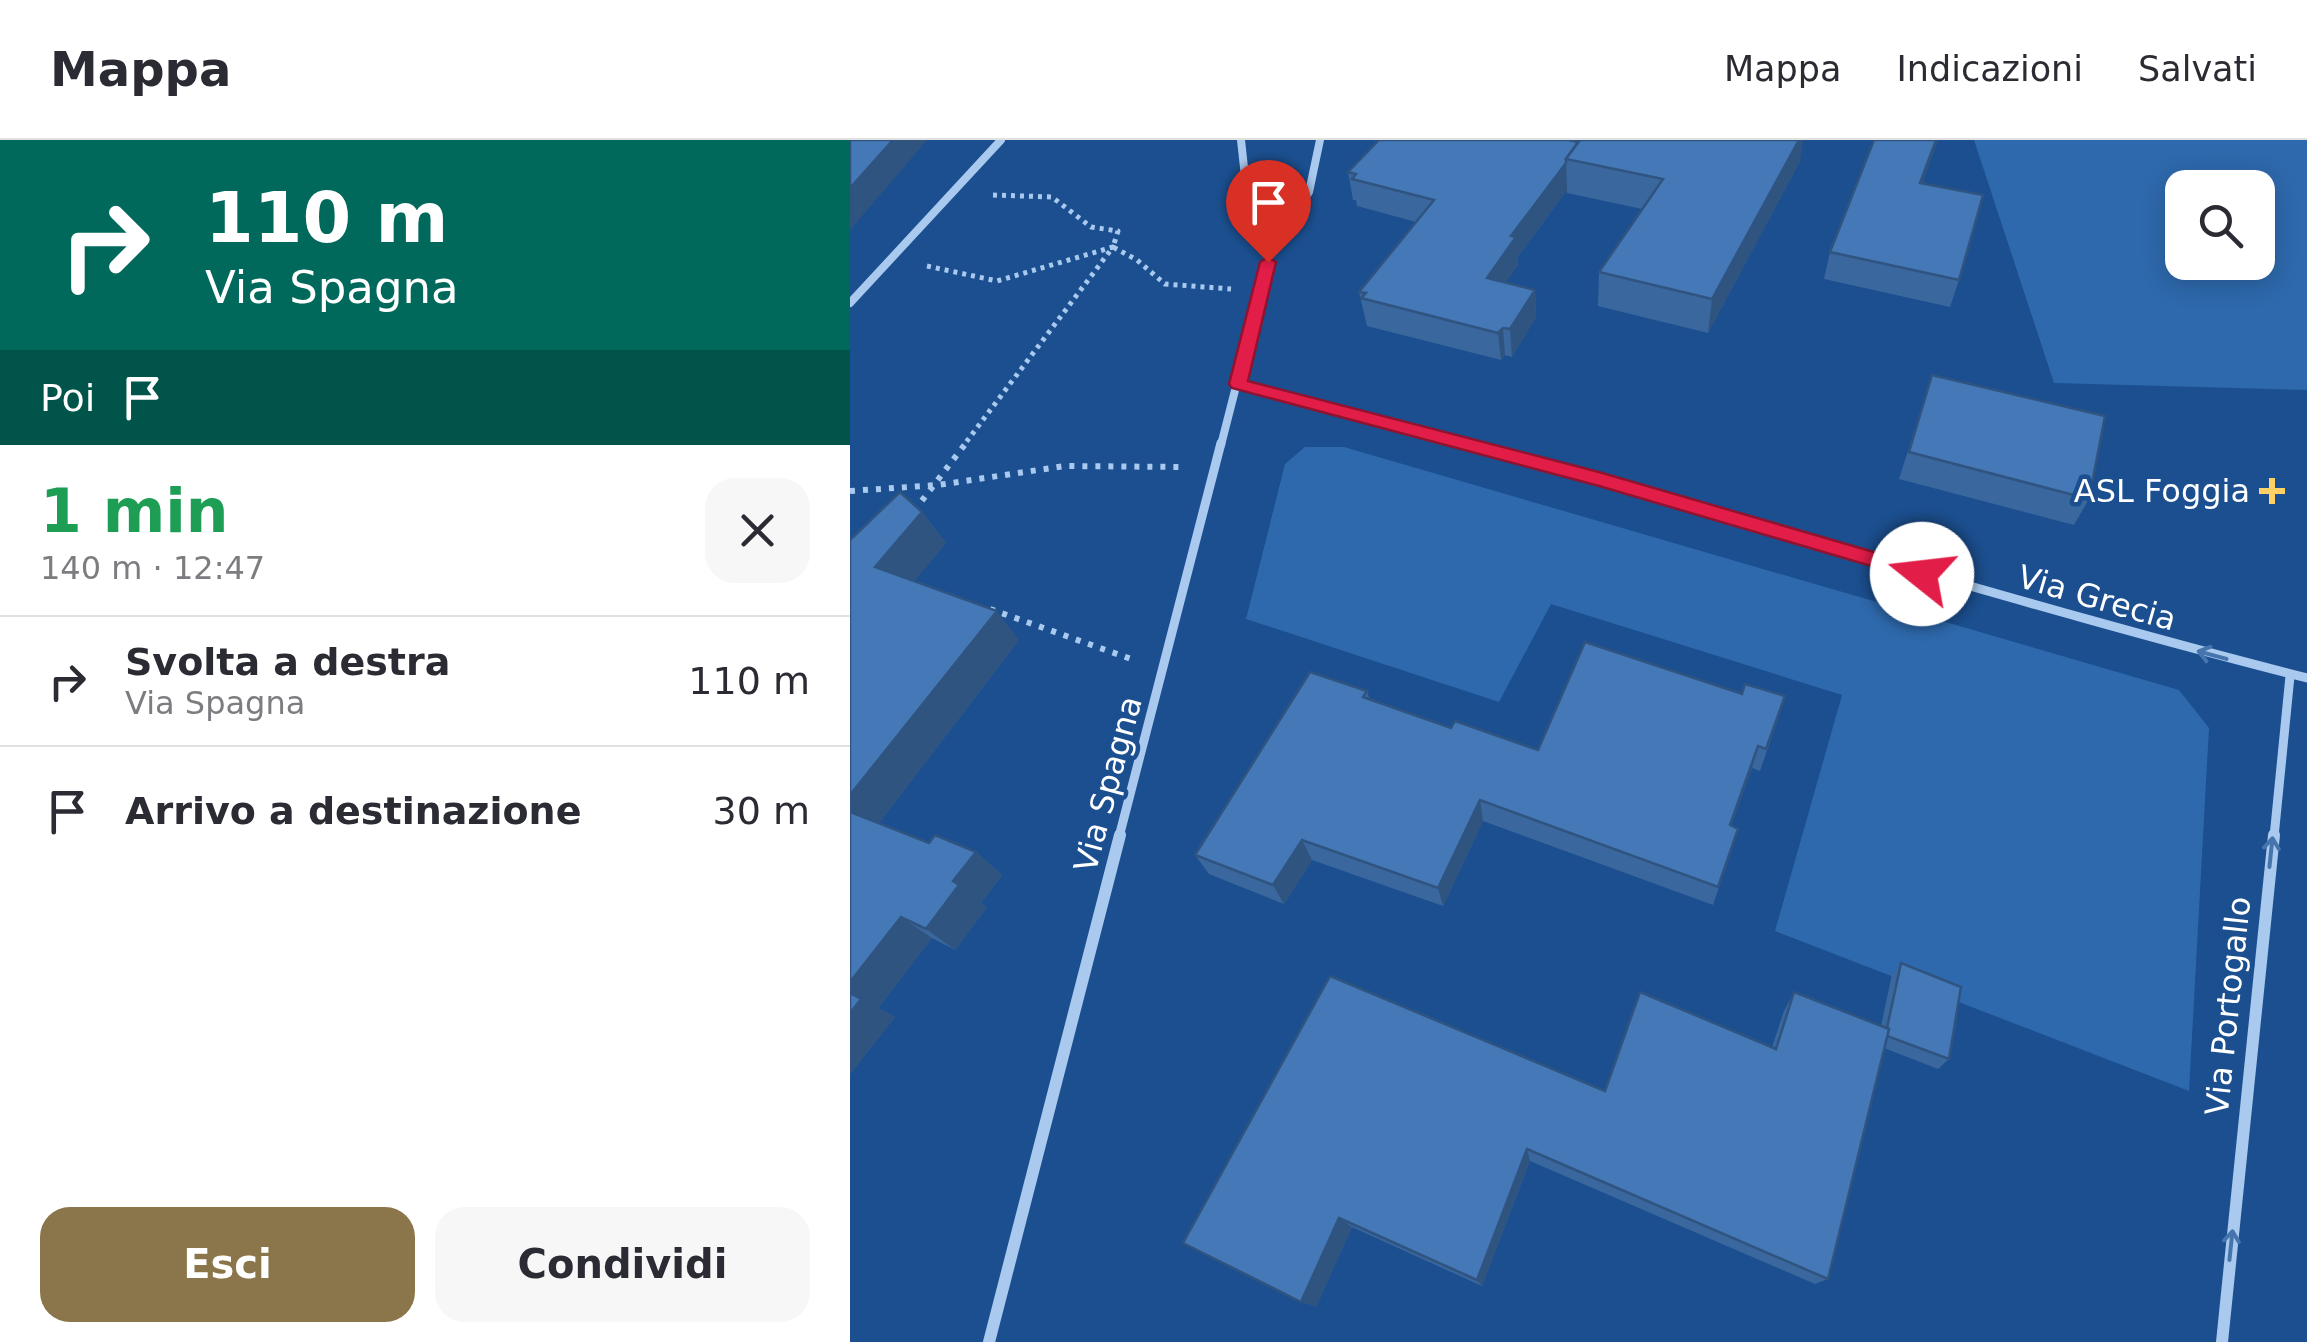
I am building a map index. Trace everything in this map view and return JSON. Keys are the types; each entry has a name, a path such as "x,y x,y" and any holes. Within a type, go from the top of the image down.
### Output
{"street":[{"path":"850,303 1001,140"},
{"path":"1241,140 1248,204 1274,238"},
{"name":"Via Spagna","path":"989,1342 1274,238 1310,192 1320,140"},
{"name":"Via Grecia","path":"1238,384 1599,479 2101,626 2307,678"},
{"name":"Via Portogallo","path":"2222,1342 2290,676"}],"path":[{"path":"902,525 938,485 1113,248 1118,231 1091,227 1052,197 951,194"},
{"path":"892,258 997,280 1113,248 1137,260 1165,284 1222,289 1262,286"},
{"path":"850,491 938,485 1066,466 1217,468"},
{"path":"978,604 1164,670"}],"shaded area":[{"path":"1974,140 2307,140 2307,390 2054,383"},
{"path":"1305,447 1344,447 2179,690 2209,728 2189,1091 1775,931 1842,695 1551,604 1499,702 1246,619 1285,464"}],"building":[{"path":"850,140 893,140 850,188"},
{"path":"1379,140 1578,142 1511,236 1516,237 1487,278 1535,290 1510,329 1503,328 1498,333 1361,298 1366,293 1359,292 1434,200 1352,179 1356,174 1348,172"},
{"path":"1580,140 1799,140 1712,299 1599,272 1663,179 1566,159"},
{"path":"1874,140 1936,140 1920,183 1983,195 1959,280 1830,252"},
{"path":"1932,375 2105,416 2089,499 1909,452"},
{"path":"900,492 922,512 875,567 997,611 850,795 850,540"},
{"path":"1585,642 1742,694 1745,684 1785,696 1766,749 1758,746 1730,825 1738,829 1718,887 1480,800 1438,888 1302,840 1273,885 1195,855 1310,672 1367,691 1363,697 1451,728 1455,721 1538,750"},
{"path":"850,812 929,843 935,835 976,852 953,881 959,885 926,929 901,917 850,982"},
{"path":"1901,963 1961,987 1949,1059 1887,1036"},
{"path":"1330,976 1605,1091 1640,992 1776,1049 1794,992 1889,1029 1828,1279 1527,1149 1477,1280 1339,1218 1301,1302 1183,1243"},
{"path":"850,993 861,999 850,1013"}],"place":[{"name":"ASL Foggia","path":"2272,491"}],"route":[{"path":"1268,262 1238,384 1599,479 1922,574"}]}
